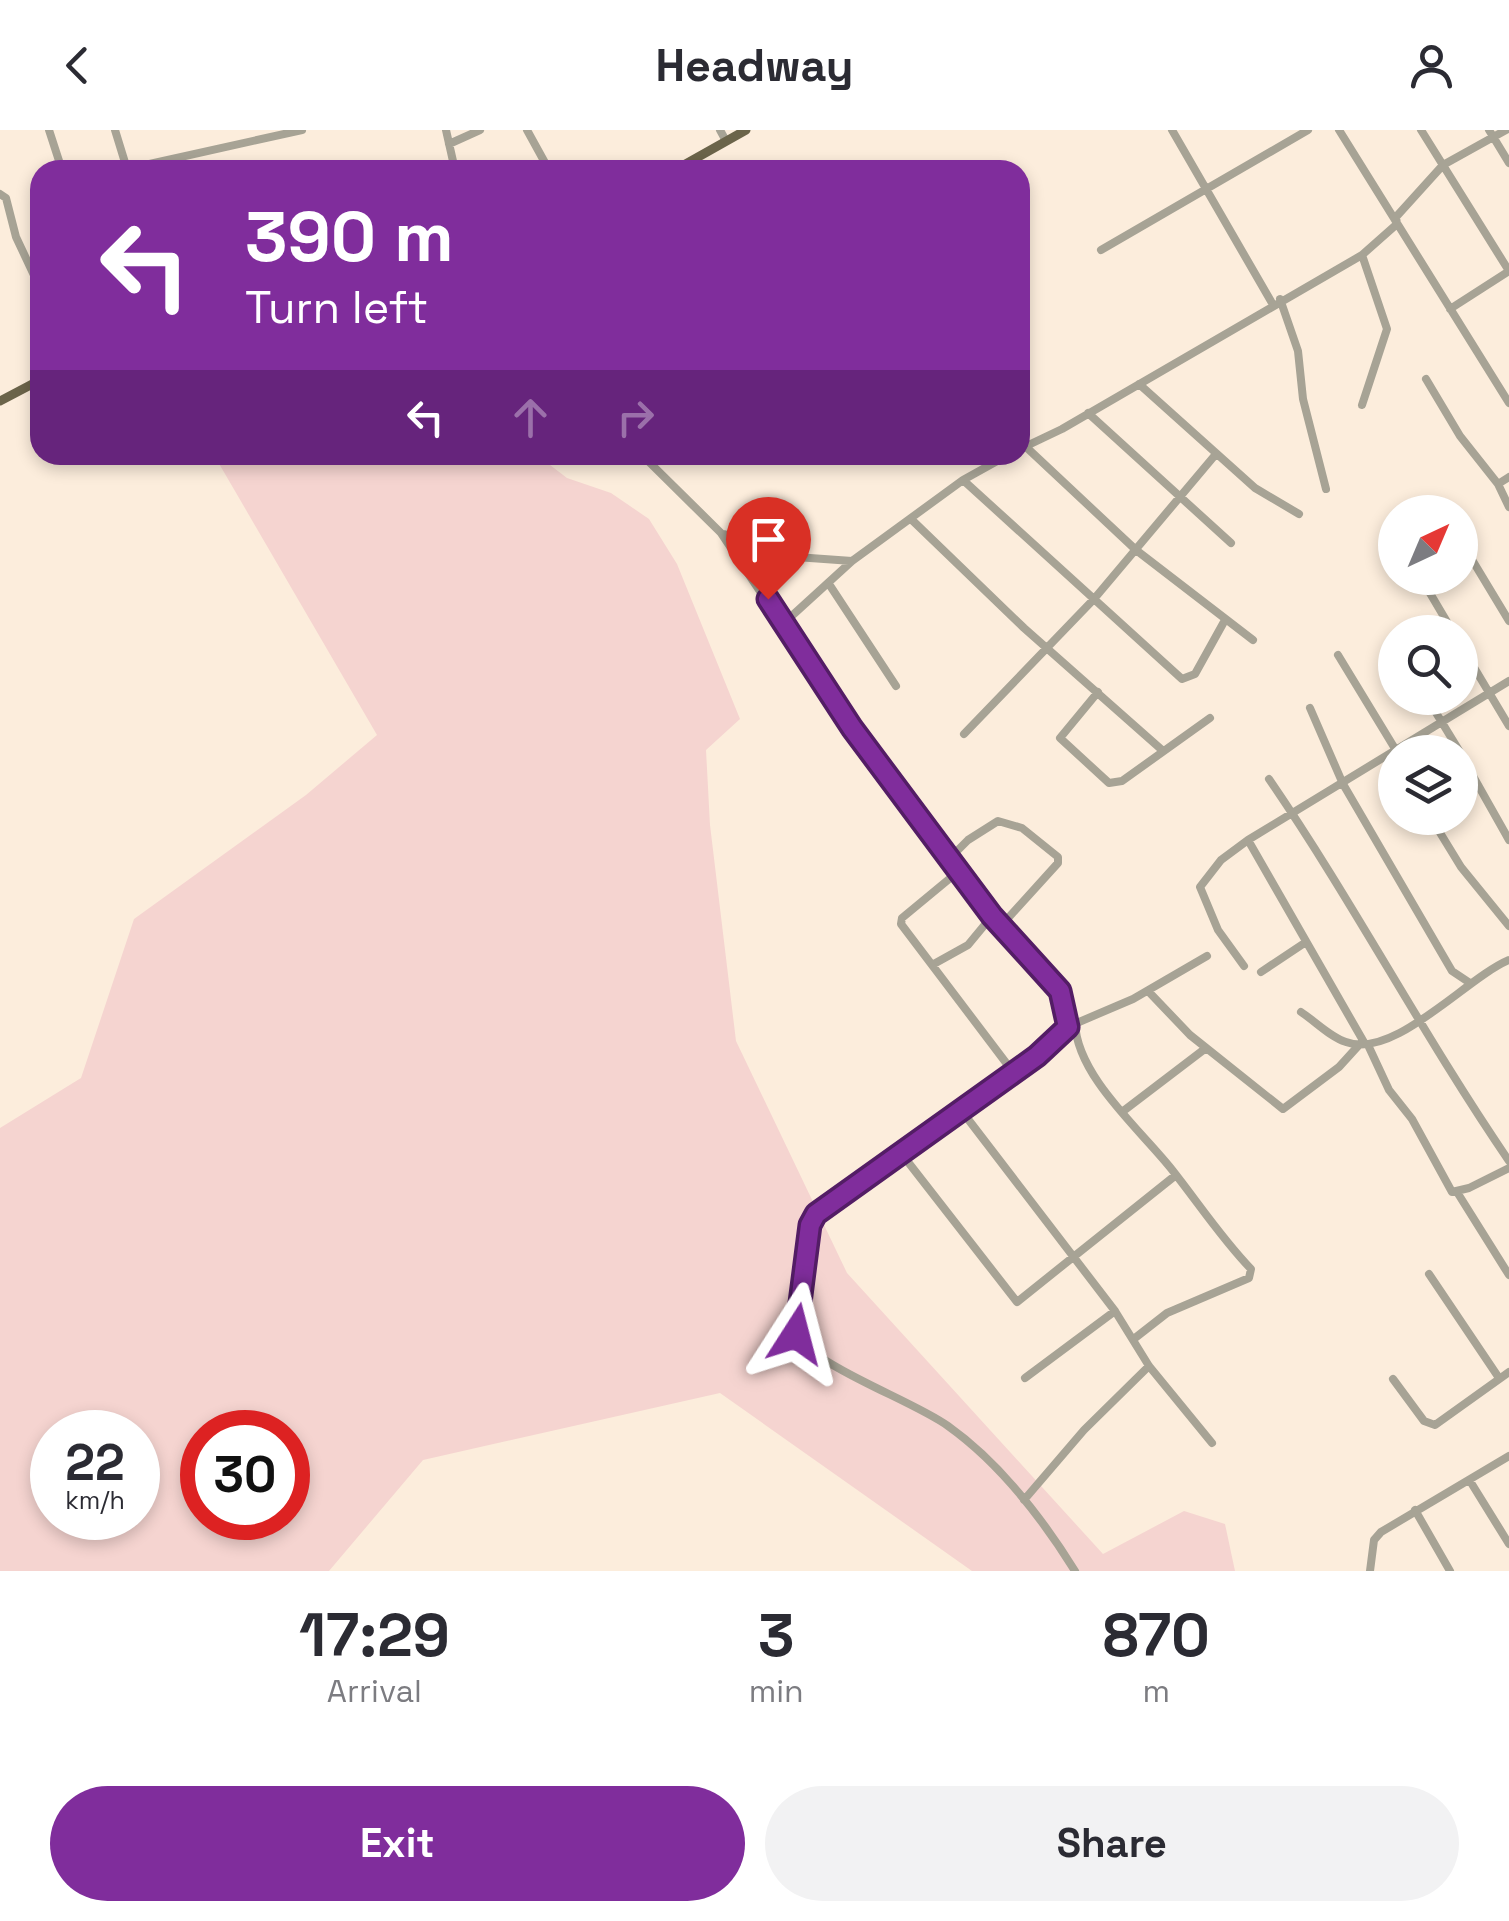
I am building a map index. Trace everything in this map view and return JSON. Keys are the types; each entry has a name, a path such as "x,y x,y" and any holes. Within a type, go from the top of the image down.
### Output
{"main road":[{"path":"693,160 746,130"},
{"path":"0,401 30,385"}],"street":[{"path":"49,130 59,160"},
{"path":"116,130 124,160"},
{"path":"167,160 302,130"},
{"path":"446,130 453,160"},
{"path":"450,144 480,130"},
{"path":"527,130 544,160"},
{"path":"720,130 726,141"},
{"path":"1172,130 1276,301 1298,351 1302,399 1326,488"},
{"path":"1101,250 1308,130"},
{"path":"1339,130 1509,403"},
{"path":"1420,130 1509,271 1450,309"},
{"path":"1398,224 1396,217 1406,202 1443,165 1491,134 1506,130"},
{"path":"1491,134 1509,163"},
{"path":"0,194 6,198 16,237 30,267"},
{"path":"1030,443 1088,414 1362,254 1398,224"},
{"path":"1362,254 1387,330 1362,406"},
{"path":"1426,379 1466,445 1498,484 1509,508"},
{"path":"1140,384 1267,498 1299,514"},
{"path":"1088,414 1231,542"},
{"path":"1030,453 1136,550 1253,640"},
{"path":"964,734 1094,599 1216,454"},
{"path":"652,465 721,532 852,728 992,916 1060,991 1091,1069 1252,1274 1218,1294 1166,1313 1134,1338"},
{"path":"784,623 852,561 963,480 990,465"},
{"path":"1498,484 1509,478"},
{"path":"963,480 1182,680 1195,674 1225,620"},
{"path":"912,520 1162,750"},
{"path":"721,532 796,557 852,561"},
{"path":"1478,568 1509,621"},
{"path":"829,584 896,686"},
{"path":"1338,655 1386,735"},
{"path":"1478,674 1509,726"},
{"path":"1421,735 1509,682"},
{"path":"1098,692 1060,738 1096,774 1114,784 1210,718"},
{"path":"1310,708 1343,784 1452,971 1470,984"},
{"path":"1437,715 1449,735"},
{"path":"1244,966 1218,930 1200,887 1221,860 1248,840 1378,762"},
{"path":"1248,840 1389,1090 1412,1119 1452,1192 1509,1164 1270,779"},
{"path":"1478,785 1509,840"},
{"path":"950,858 968,840 998,821 1022,828 1058,858 1040,888 1000,926"},
{"path":"1442,835 1509,926"},
{"path":"960,870 902,918 903,929 1013,1072"},
{"path":"932,964 968,945 992,916"},
{"path":"1261,972 1306,942"},
{"path":"1074,1570 1048,1527 946,1425 804,1345 796,1334 812,1219 829,1202 1013,1072 1072,1025 1148,991 1207,956"},
{"path":"1148,991 1206,1048 1283,1109 1364,1045 1420,1019 1509,960"},
{"path":"1301,1012 1341,1040 1364,1045"},
{"path":"1122,1112 1206,1048"},
{"path":"960,1110 1212,1444"},
{"path":"901,1153 1015,1301 1020,1302 1176,1174"},
{"path":"1457,1192 1509,1275"},
{"path":"1430,1274 1499,1378"},
{"path":"1025,1378 1114,1310"},
{"path":"1024,1500 1084,1430 1150,1366"},
{"path":"1392,1378 1424,1421 1434,1425 1509,1372"},
{"path":"1372,1569 1374,1540 1392,1522 1470,1482 1509,1456"},
{"path":"1470,1482 1509,1544"},
{"path":"1415,1510 1450,1571"}],"shaded area":[{"path":"220,465 550,465 567,478 611,493 649,519 677,564 740,719 706,750 710,825 736,1041 847,1273 1103,1554 1184,1511 1225,1524 1235,1571 972,1571 720,1393 423,1460 329,1571 0,1571 0,1128 81,1078 134,919 306,795 377,735"}],"route":[{"path":"768,599 852,728 992,916 1060,991 1068,1010 1068,1027 1037,1056 816,1214 810,1225 796,1334"}]}
